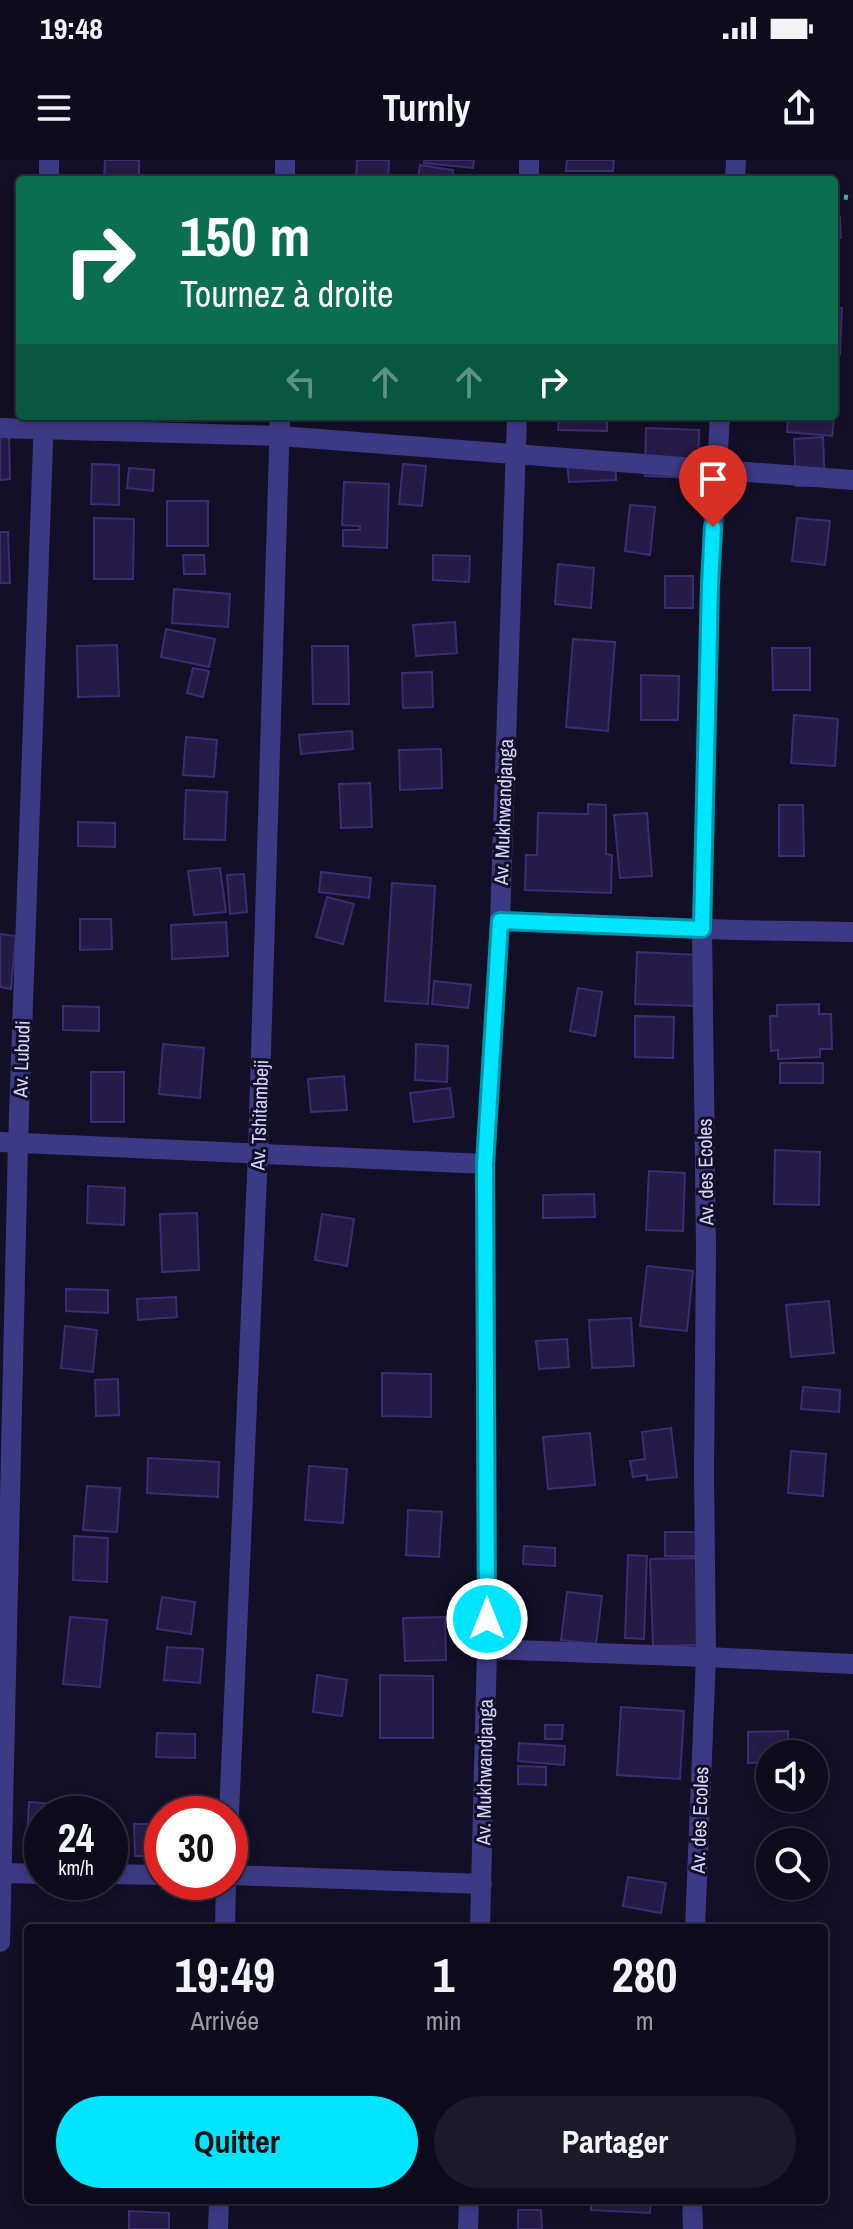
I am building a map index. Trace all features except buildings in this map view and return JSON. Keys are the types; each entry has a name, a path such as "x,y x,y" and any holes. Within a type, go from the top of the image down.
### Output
{"street":[{"name":"Av. Mukhwandjanga","path":"480,1924 487,1649 485,1164 500,921 517,420"},
{"name":"Av. des Ecoles","path":"695,1924 706,1657 702,929 710,584 720,420"},
{"path":"0,428 44,423 280,426 515,455 853,480"},
{"name":"Av. Lubudi","path":"0,1942 9,1142 44,423"},
{"name":"Av. Tshitambeji","path":"230,1796 258,1153 280,426"},
{"path":"500,921 853,932"},
{"path":"9,1142 485,1164"},
{"path":"487,1649 853,1664"},
{"path":"1,1873 24,1874"},
{"path":"248,1876 482,1884"},
{"path":"225,1924 226,1900"},
{"path":"218,2229 219,2204"},
{"path":"468,2229 469,2204"},
{"path":"692,2204 693,2229"}],"route":[{"path":"487,1619 485,1164 500,921 702,929 713,527"}]}
